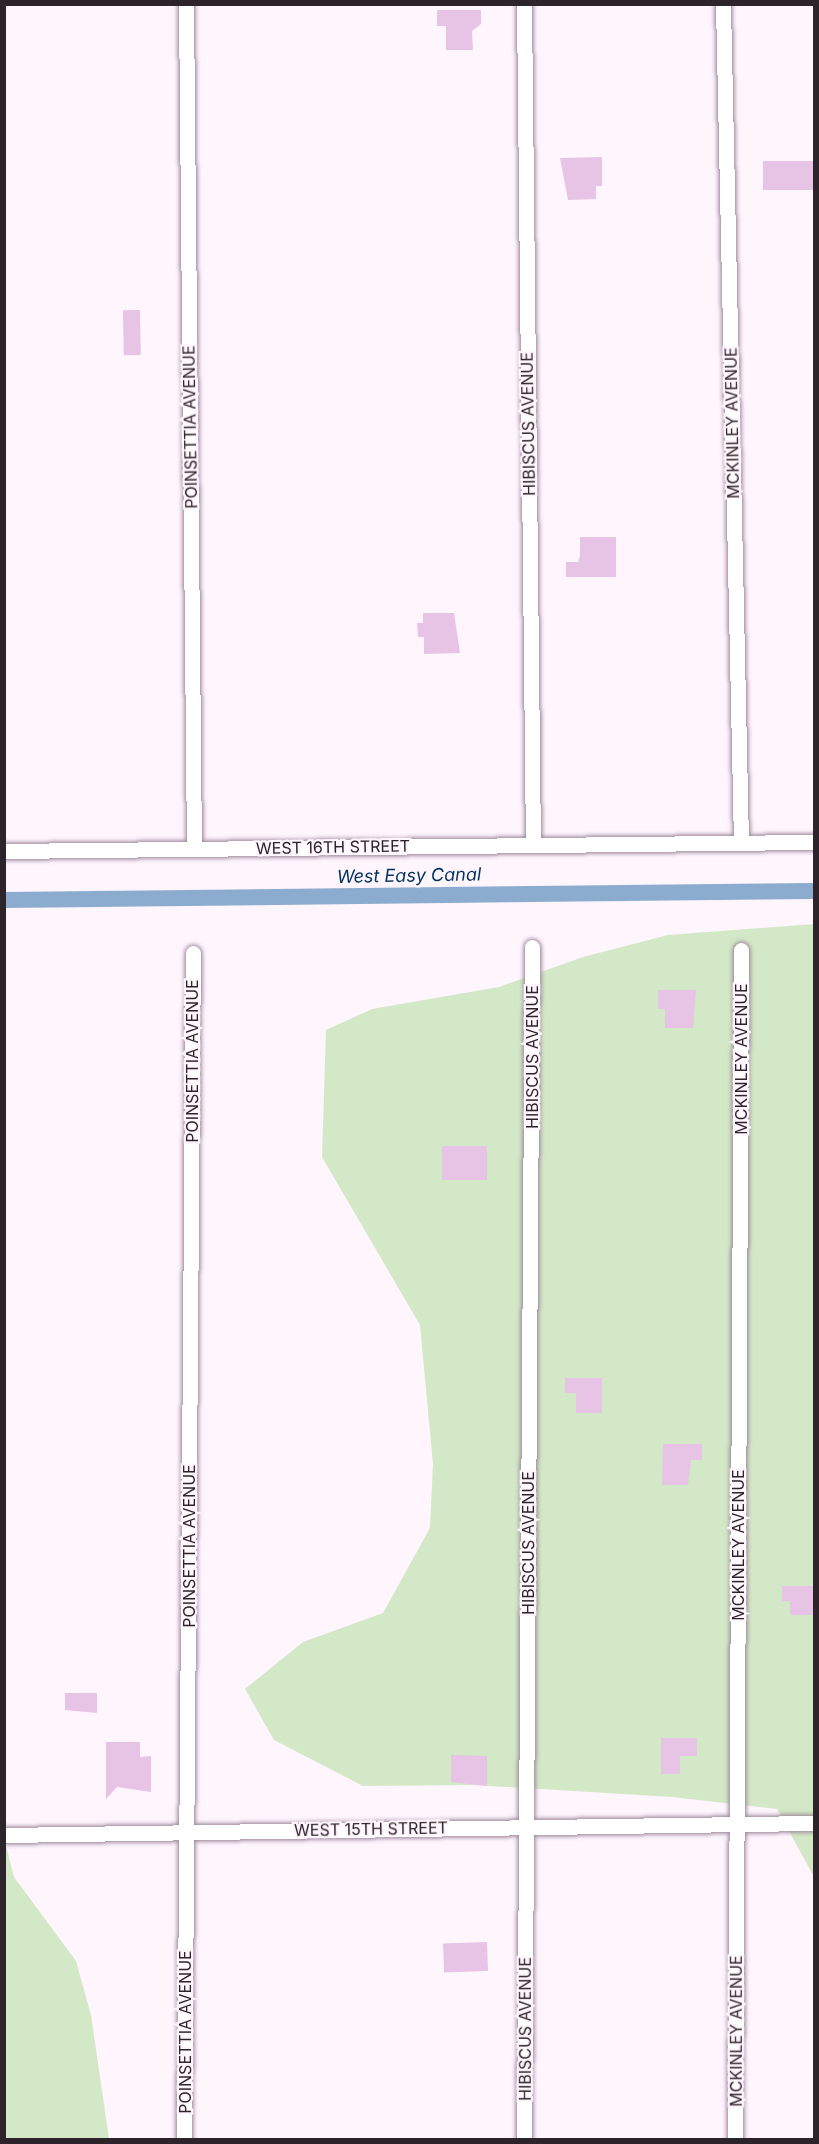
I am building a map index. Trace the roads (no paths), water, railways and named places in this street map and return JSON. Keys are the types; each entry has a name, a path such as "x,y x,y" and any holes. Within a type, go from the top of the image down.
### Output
{"street":[{"name":"POINSETTIA AVENUE","path":"186,4 194,849"},
{"name":"HIBISCUS AVENUE","path":"524,4 533,844"},
{"name":"MCKINLEY AVENUE","path":"723,4 741,842"},
{"name":"WEST 16TH STREET","path":"4,851 814,842"},
{"name":"HIBISCUS AVENUE","path":"524,2139 532,947"},
{"name":"MCKINLEY AVENUE","path":"735,2139 741,950"},
{"name":"POINSETTIA AVENUE","path":"184,2139 193,954"},
{"name":"WEST 15TH STREET","path":"4,1835 814,1823"}],"waterway":[{"name":"West Easy Canal","path":"4,900 814,891"}]}
